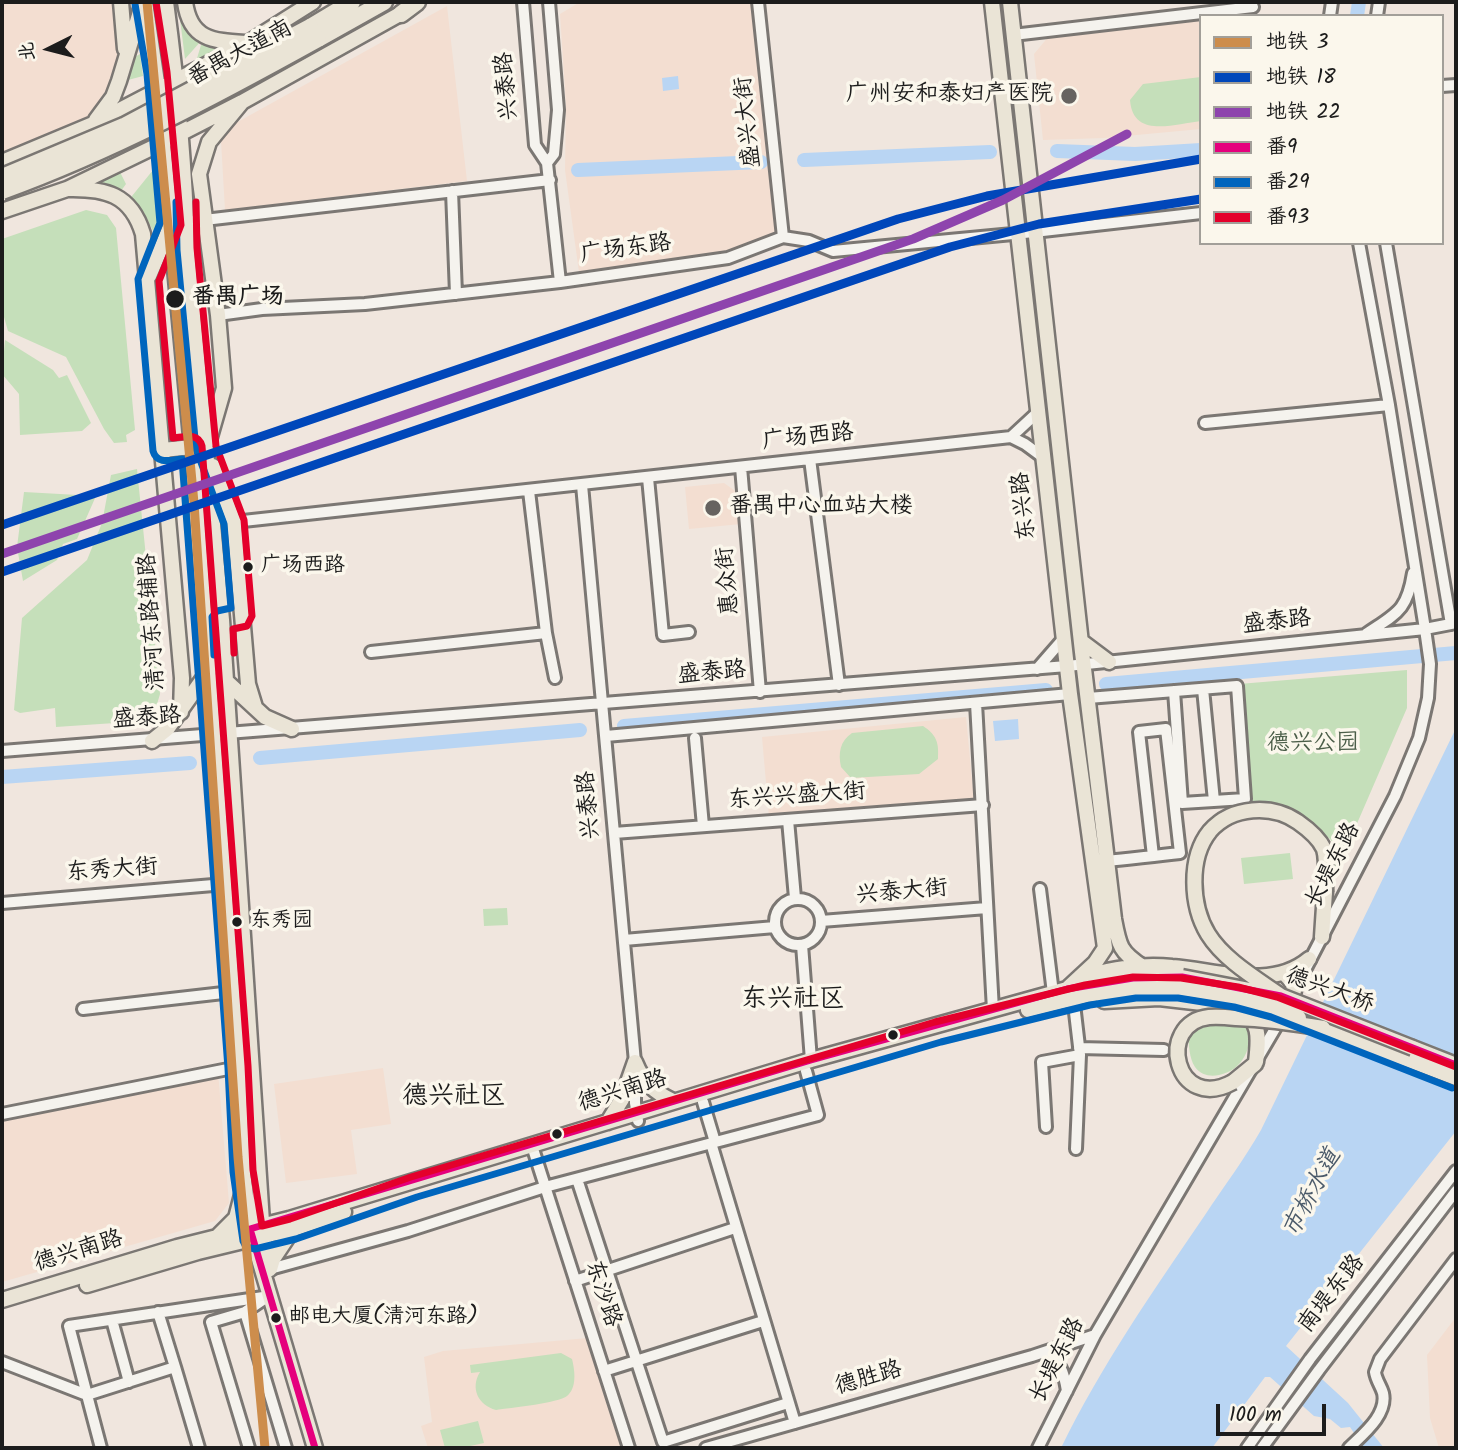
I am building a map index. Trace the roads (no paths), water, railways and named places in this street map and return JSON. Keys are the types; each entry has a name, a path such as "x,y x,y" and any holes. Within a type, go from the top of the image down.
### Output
{"highway":[{"name":"番禺大道南","path":"2,191 48,175 131,138 223,91 314,33 352,2"},
{"name":"番禺大道南","path":"2,177 124,126 314,33 384,2"},
{"path":"401,14 420,2"}],"main road":[{"path":"121,2 126,57"},
{"path":"93,124 113,97 144,2"},
{"path":"144,2 158,89 171,225 222,620 261,1202 257,1233 323,1448"},
{"path":"166,2 176,80 187,222 210,669 243,1171 242,1195 236,1218 217,1237"},
{"path":"185,2 189,22 205,37 248,43"},
{"path":"2,162 93,124 248,43 313,2"},
{"name":"东兴路","path":"992,2 1070,694 1105,948 1095,963 1065,988"},
{"name":"东兴路","path":"1010,2 1107,861 1119,947 1143,967"},
{"path":"2,211 67,189 162,143 242,103 401,14"},
{"path":"242,103 215,132 202,162 200,187 218,315 224,388 199,447 234,522 248,684 255,707"},
{"name":"清河东路辅路","path":"67,189 104,190 130,208 144,234 182,678 181,712"},
{"path":"148,279 171,225"},
{"path":"163,450 199,447"},
{"path":"1060,603 1076,601"},
{"path":"222,620 242,617"},
{"path":"1081,641 1109,662"},
{"path":"152,741 168,728 181,712 210,669"},
{"path":"226,681 265,717 292,729"},
{"path":"1075,729 1091,728"},
{"path":"218,791 234,789"},
{"path":"1284,973 1293,983 1288,994 1227,955 1207,933 1198,911 1195,892 1196,865 1201,848 1217,825 1239,813 1260,809 1281,812 1310,831 1324,850 1322,937"},
{"path":"1065,988 1094,974 1143,967 1170,966 1241,977 1284,973 1298,968 1309,959"},
{"path":"1037,1007 1159,998 1245,1006 1252,1000 1251,986 1241,977"},
{"name":"德兴南路","path":"291,1224 608,1122 703,1102 808,1066 1065,988 1133,978 1180,982"},
{"name":"德兴南路","path":"2,1309 534,1152 637,1117 673,1101 1088,995 1180,982"},
{"name":"德兴大桥","path":"1180,982 1288,994 1456,1065"},
{"name":"德兴大桥","path":"1180,982 1274,1007 1456,1078"},
{"path":"1237,1007 1248,1013 1256,1024 1256,1063 1233,1082 1214,1089 1191,1083 1179,1068 1180,1037 1189,1026 1207,1017 1275,1019 1323,1027"},
{"path":"635,1062 642,1079 652,1089 673,1101"},
{"path":"608,1122 622,1099 635,1062"},
{"path":"243,1171 259,1170"},
{"path":"243,1171 270,1296 315,1448"},
{"path":"261,1202 291,1224 270,1269"},
{"name":"德兴南路","path":"2,1300 217,1237 257,1233"}],"street":[{"name":"兴泰路","path":"523,2 535,145 547,163 560,282"},
{"name":"兴泰路","path":"547,163 554,154 558,110 549,2"},
{"name":"盛兴大街","path":"758,2 783,237"},
{"path":"1013,35 1253,7"},
{"path":"187,222 550,180"},
{"path":"452,191 456,293"},
{"path":"783,237 809,241 833,251 1199,213"},
{"name":"广场东路","path":"218,315 262,309 365,304 560,282 728,258 783,237"},
{"name":"长堤东路","path":"1038,1448 1095,1335 1278,1026 1288,994 1322,937 1395,796 1419,737 1428,698 1430,664 1389,405 1359,245"},
{"path":"1386,245 1454,624"},
{"path":"1205,423 1389,405"},
{"path":"1038,412 1011,437 1044,458"},
{"name":"广场西路","path":"234,522 1011,437"},
{"path":"810,459 839,685"},
{"name":"惠众街","path":"741,467 761,692"},
{"path":"648,478 663,635 690,632"},
{"name":"兴泰路","path":"582,485 635,1062 637,1117"},
{"path":"529,491 546,633 555,678"},
{"path":"1365,635 1403,607 1415,566"},
{"name":"盛泰路","path":"2,751 1084,665 1365,635 1426,633 1454,624"},
{"path":"371,652 546,633"},
{"path":"1037,669 1064,638"},
{"path":"1088,698 1174,691 1203,689 1237,686 1245,799 1182,803 1174,691"},
{"path":"1203,689 1214,801"},
{"path":"606,736 1070,694"},
{"path":"976,703 993,1010"},
{"path":"1107,861 1153,856 1180,853 1166,729 1139,732 1153,856"},
{"path":"695,738 703,826"},
{"name":"东兴兴盛大街","path":"614,833 983,806"},
{"path":"788,820 795,898"},
{"name":"东秀大街","path":"2,903 225,884"},
{"path":"1040,889 1065,988"},
{"path":"795,898 810,902 820,914 821,921 814,938 802,945 782,939 775,927 779,908 783,903 795,898"},
{"name":"兴泰大街","path":"821,921 987,908"},
{"path":"624,940 775,927"},
{"path":"270,1269 408,1231 545,1187 818,1115 808,1066 802,945"},
{"path":"83,1009 232,992"},
{"path":"1074,1004 1079,1052 1076,1149"},
{"path":"1046,1126 1042,1062 1079,1052 1164,1050"},
{"path":"2,1114 238,1067"},
{"path":"703,1102 735,1228 795,1423"},
{"name":"东沙路","path":"534,1152 629,1448"},
{"name":"南堤东路","path":"1247,1448 1273,1408 1456,1171"},
{"path":"576,1179 663,1442 788,1403"},
{"name":"南堤东路","path":"1262,1448 1318,1370 1456,1191"},
{"path":"575,1281 735,1228"},
{"path":"1352,1445 1372,1426 1383,1399 1375,1368 1456,1259"},
{"path":"249,1448 211,1322 245,1312 270,1296"},
{"path":"100,1448 69,1326 270,1296"},
{"path":"158,1312 199,1448"},
{"path":"245,1312 286,1448"},
{"path":"112,1320 129,1382"},
{"path":"604,1371 762,1321"},
{"name":"德胜路","path":"706,1448 1095,1335"},
{"path":"1044,1352 1057,1359 1064,1372 1067,1391"},
{"path":"2,1362 87,1395 175,1367"}],"water":[{"path":"678,76 679,89 663,91 662,78"},
{"path":"1018,719 1019,739 995,741 993,721"},
{"name":"市桥水道","path":"1456,728 1456,1131 1286,1346 1348,1403 1384,1448 1364,1448 1350,1427 1341,1428 1330,1419 1314,1416 1270,1377 1265,1377 1212,1448 1061,1448 1128,1329 1261,1130"}],"waterway":[{"path":"1357,14 1359,2"},
{"path":"1057,151 1135,154 1199,150"},
{"path":"804,160 990,152"},
{"path":"578,170 761,162"},
{"path":"1106,684 1456,653"},
{"path":"624,726 1046,690"},
{"path":"260,758 580,730"},
{"path":"2,777 190,763"}],"metro line":[{"name":"3","path":"147,2 194,503 238,1157 265,1448"},
{"name":"22","path":"2,554 913,239 1003,200 1127,134"},
{"name":"18","path":"2,525 898,219 987,196 1199,159"},
{"name":"18","path":"2,572 950,247 1039,224 1199,199"}],"place":[{"name":"广州安和泰妇产医院","path":"1069,96"},
{"name":"番禺广场","path":"175,299"},
{"name":"番禺中心血站大楼","path":"713,508"},
{"name":"广场西路","path":"248,567"},
{"name":"东秀园","path":"237,922"},
{"name":"邮电大厦(清河东路)","path":"276,1318"}],"district":[{"name":"东兴社区","path":"793,1002"},
{"name":"德兴社区","path":"454,1099"}],"park label":[{"name":"德兴公园","path":"1313,745"}]}
